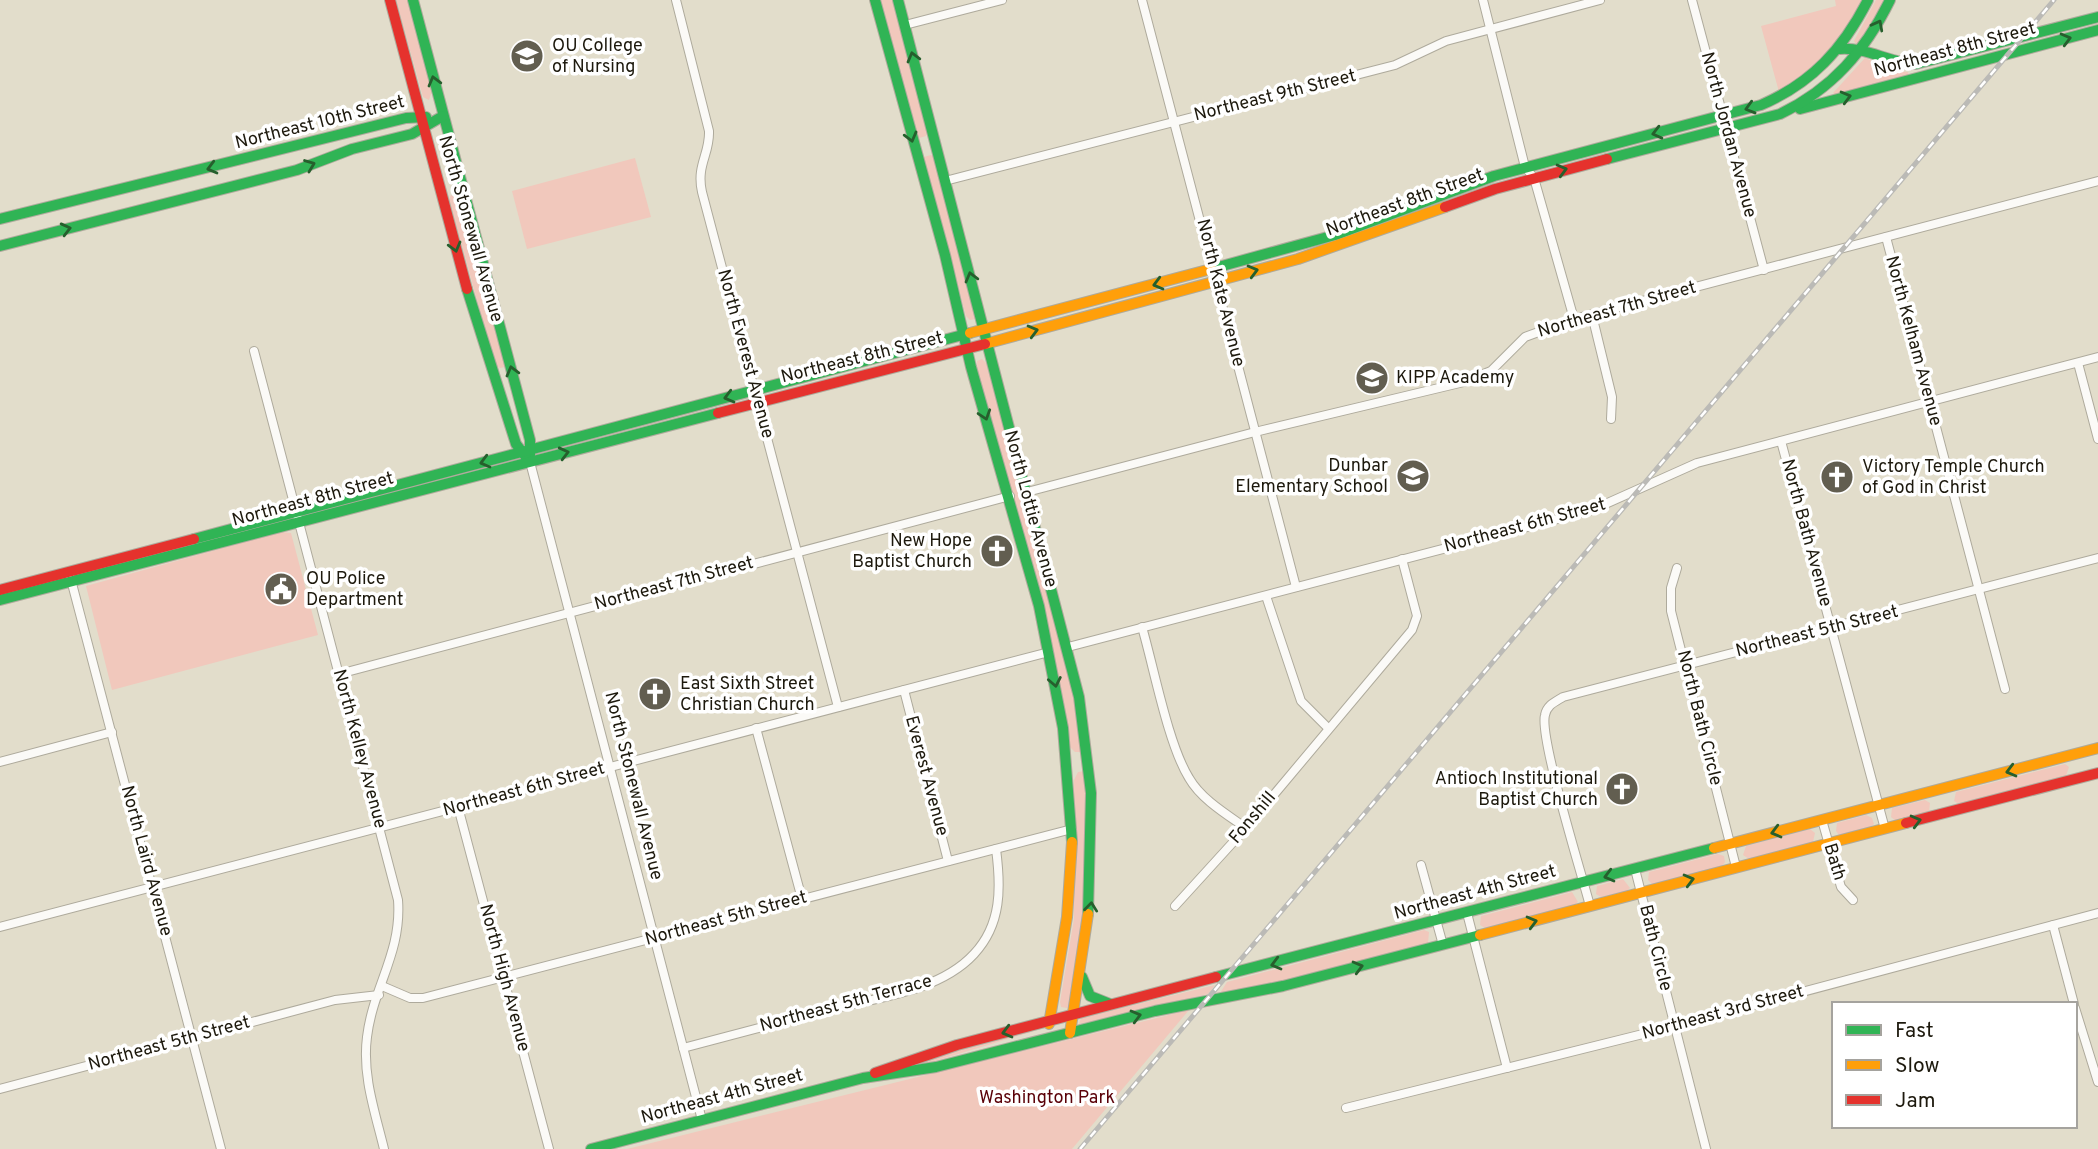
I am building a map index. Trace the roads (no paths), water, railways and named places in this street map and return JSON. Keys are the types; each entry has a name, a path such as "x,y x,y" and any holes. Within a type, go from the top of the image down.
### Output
{"main road":[{"name":"North Stonewall Avenue","path":"390,0 460,266 516,444 527,454"},
{"name":"North Stonewall Avenue","path":"413,0 530,440 527,454"},
{"name":"North Lottie Avenue","path":"875,0 967,349 1010,496 1049,652 1066,745 1072,829 1069,913 1047,1037"},
{"name":"North Lottie Avenue","path":"898,0 1068,647 1088,740 1094,806 1093,880 1081,974 1070,1033"},
{"name":"Northeast 8th Street","path":"0,600 71,577 755,390 1214,269 1335,235 1448,191 1525,167 1723,116 1790,93 1819,72 1840,49 1868,0"},
{"path":"1780,114 1819,92 1864,48 1890,0"},
{"name":"Northeast 8th Street","path":"1840,49 1864,48 1889,62 1916,64 2098,17"},
{"name":"Northeast 8th Street","path":"527,454 758,403 987,344 1336,247 1454,202 1534,178 2098,30"},
{"name":"Northeast 10th Street","path":"0,219 150,179 181,176 406,118 423,122 443,116"},
{"name":"Northeast 10th Street","path":"0,246 297,170 352,149 412,134 423,122"},
{"name":"Northeast 8th Street","path":"0,590 71,577"},
{"name":"Northeast 4th Street","path":"591,1149 863,1078 922,1056 1050,1021 2098,748"},
{"path":"2077,754 2082,777"},
{"name":"Northeast 4th Street","path":"863,1078 936,1067 1194,1002 1283,986 2098,773"},
{"path":"1940,790 1947,813"},
{"path":"1081,974 1088,994 1094,1001 1112,1005"}],"street":[{"name":"North Everest Avenue","path":"676,0 709,131 709,145 700,165 700,181 838,707"},
{"path":"905,25 1002,0"},
{"name":"North Kate Avenue","path":"1142,0 1296,587"},
{"path":"1483,0 1525,167 1534,178 1574,319"},
{"name":"Northeast 9th Street","path":"945,181 1395,65 1446,40 1491,31 1600,0"},
{"name":"North Jordan Avenue","path":"1692,0 1764,270"},
{"name":"Northeast 7th Street","path":"1027,492 1255,432 1464,382 1491,371 1525,337 1574,319 2098,181"},
{"name":"North Kelham Avenue","path":"1886,237 2005,688"},
{"path":"1592,315 1612,397 1611,419"},
{"name":"North Kelley Avenue","path":"254,351 380,827 399,914 393,957 368,1027 366,1058 372,1105 384,1149"},
{"name":"Northeast 6th Street","path":"1068,647 1603,506 1697,463 2098,357"},
{"path":"2078,363 2098,439"},
{"name":"North Bath Avenue","path":"1781,441 1885,829"},
{"name":"North Stonewall Avenue","path":"527,454 702,1120"},
{"name":"Northeast 7th Street","path":"339,674 1010,496"},
{"name":"Northeast 5th Street","path":"1584,883 1550,755 1544,716 1550,705 1563,697 2098,558"},
{"path":"1266,596 1301,701 1328,729 1412,629 1418,616 1402,559"},
{"name":"North Bath Circle","path":"1677,568 1671,588 1671,611 1737,867"},
{"name":"North Laird Avenue","path":"71,577 221,1149"},
{"path":"1142,627 1178,755 1189,779 1205,797 1246,828"},
{"name":"Northeast 6th Street","path":"0,927 1049,652"},
{"name":"Everest Avenue","path":"904,690 948,861"},
{"path":"756,728 802,899"},
{"name":"Fonshill","path":"1175,906 1246,828 1328,729"},
{"path":"0,762 112,732"},
{"name":"North High Avenue","path":"458,807 550,1149"},
{"name":"Bath","path":"1822,820 1841,887 1853,900"},
{"name":"Northeast 5th Street","path":"0,1089 351,996 381,990 416,999 1072,829"},
{"name":"Northeast 5th Terrace","path":"683,1048 902,991 947,975 975,953 995,919 1000,886 996,849"},
{"path":"1421,865 1443,944"},
{"name":"Bath Circle","path":"1635,869 1706,1149"},
{"path":"1584,883 1590,906"},
{"name":"Northeast 3rd Street","path":"1346,1108 1675,1026 2098,913"},
{"path":"1467,914 1507,1068"},
{"path":"2053,925 2074,1002"},
{"path":"2077,1013 2098,1082"}],"railway":[{"path":"1080,1149 2054,0"}],"place":[{"name":"OU College of Nursing","path":"527,56"},
{"name":"KIPP Academy","path":"1372,378"},
{"name":"Dunbar Elementary School","path":"1413,476"},
{"name":"Victory Temple Church of God in Christ","path":"1837,477"},
{"name":"New Hope Baptist Church","path":"997,551"},
{"name":"OU Police Department","path":"281,589"},
{"name":"East Sixth Street Christian Church","path":"655,694"},
{"name":"Antioch Institutional Baptist Church","path":"1622,789"}],"park label":[{"name":"Washington Park","path":"1047,1098"}]}
